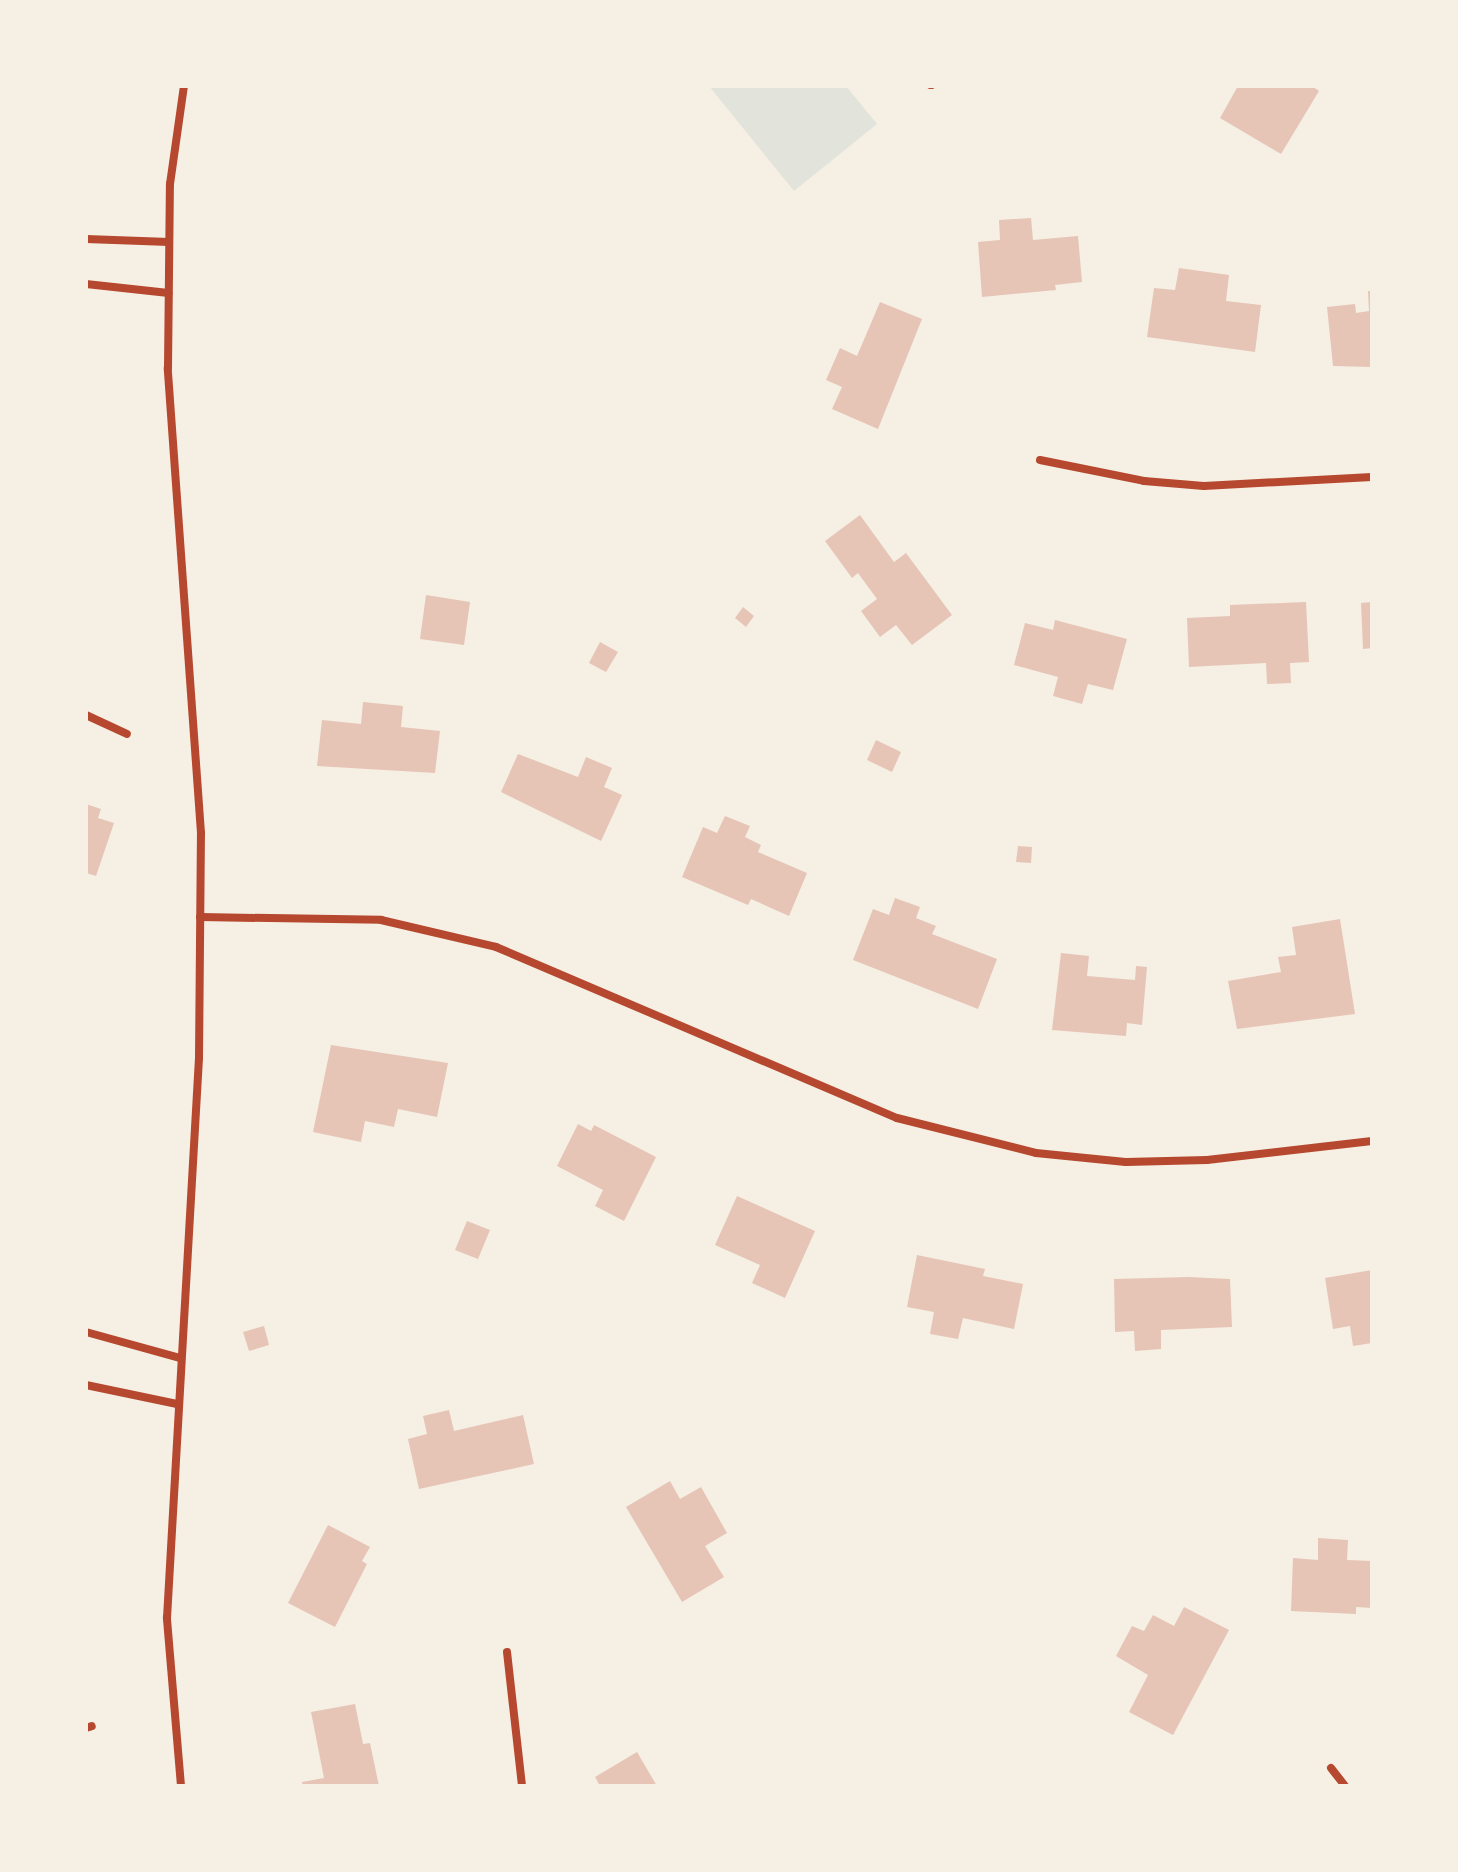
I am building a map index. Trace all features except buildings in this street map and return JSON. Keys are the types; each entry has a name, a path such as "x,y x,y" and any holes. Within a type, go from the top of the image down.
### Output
{"street":[{"path":"181,1786 167,1618 199,1058 200,917 194,685 168,368 170,184 184,86"},
{"path":"86,239 169,242"},
{"path":"86,284 169,293"},
{"path":"1040,460 1144,481 1204,486 1372,477"},
{"path":"86,715 127,734"},
{"path":"200,917 381,920 496,947 897,1118 1036,1153 1126,1162 1207,1160 1372,1141"},
{"path":"86,1332 180,1358"},
{"path":"86,1385 177,1404"},
{"path":"507,1652 522,1786"},
{"path":"1331,1768 1345,1786"}],"shaded area":[{"path":"709,86 846,86 877,124 794,191"}]}
